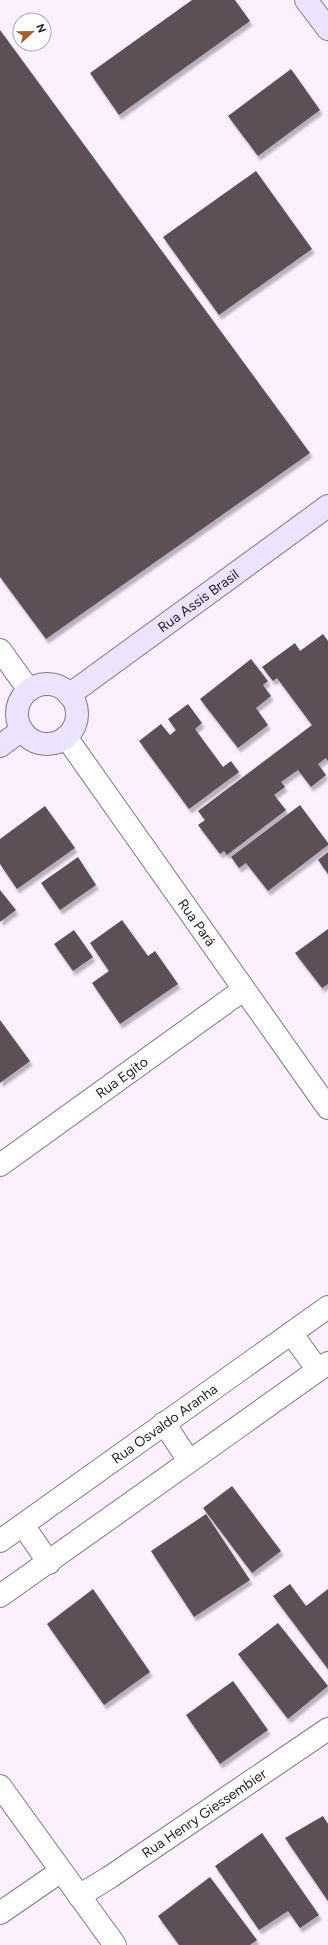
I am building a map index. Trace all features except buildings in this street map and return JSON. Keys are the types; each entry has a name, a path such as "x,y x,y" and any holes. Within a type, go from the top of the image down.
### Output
{"street":[{"path":"306,0 328,29"},
{"name":"Rua Assis Brasil","path":"69,695 328,506"},
{"path":"0,650 29,690"},
{"path":"41,684 55,685 67,692 69,695 74,702 77,716 73,729 66,737 52,744 39,743 27,737 18,726 16,713 20,700 29,690 41,684"},
{"path":"0,746 22,730"},
{"name":"Rua Pará","path":"66,737 243,990 328,1108"},
{"name":"Rua Egito","path":"0,1165 243,990"},
{"name":"Rua Osvaldo Aranha","path":"0,1541 328,1307"},
{"path":"0,1596 49,1563 323,1366 291,1333"},
{"path":"164,1423 189,1461"},
{"path":"23,1525 49,1563"},
{"name":"Rua Henry Giessembier","path":"79,1896 110,1877 328,1729"},
{"path":"0,1786 115,1945"},
{"path":"0,1913 61,1871"}]}
